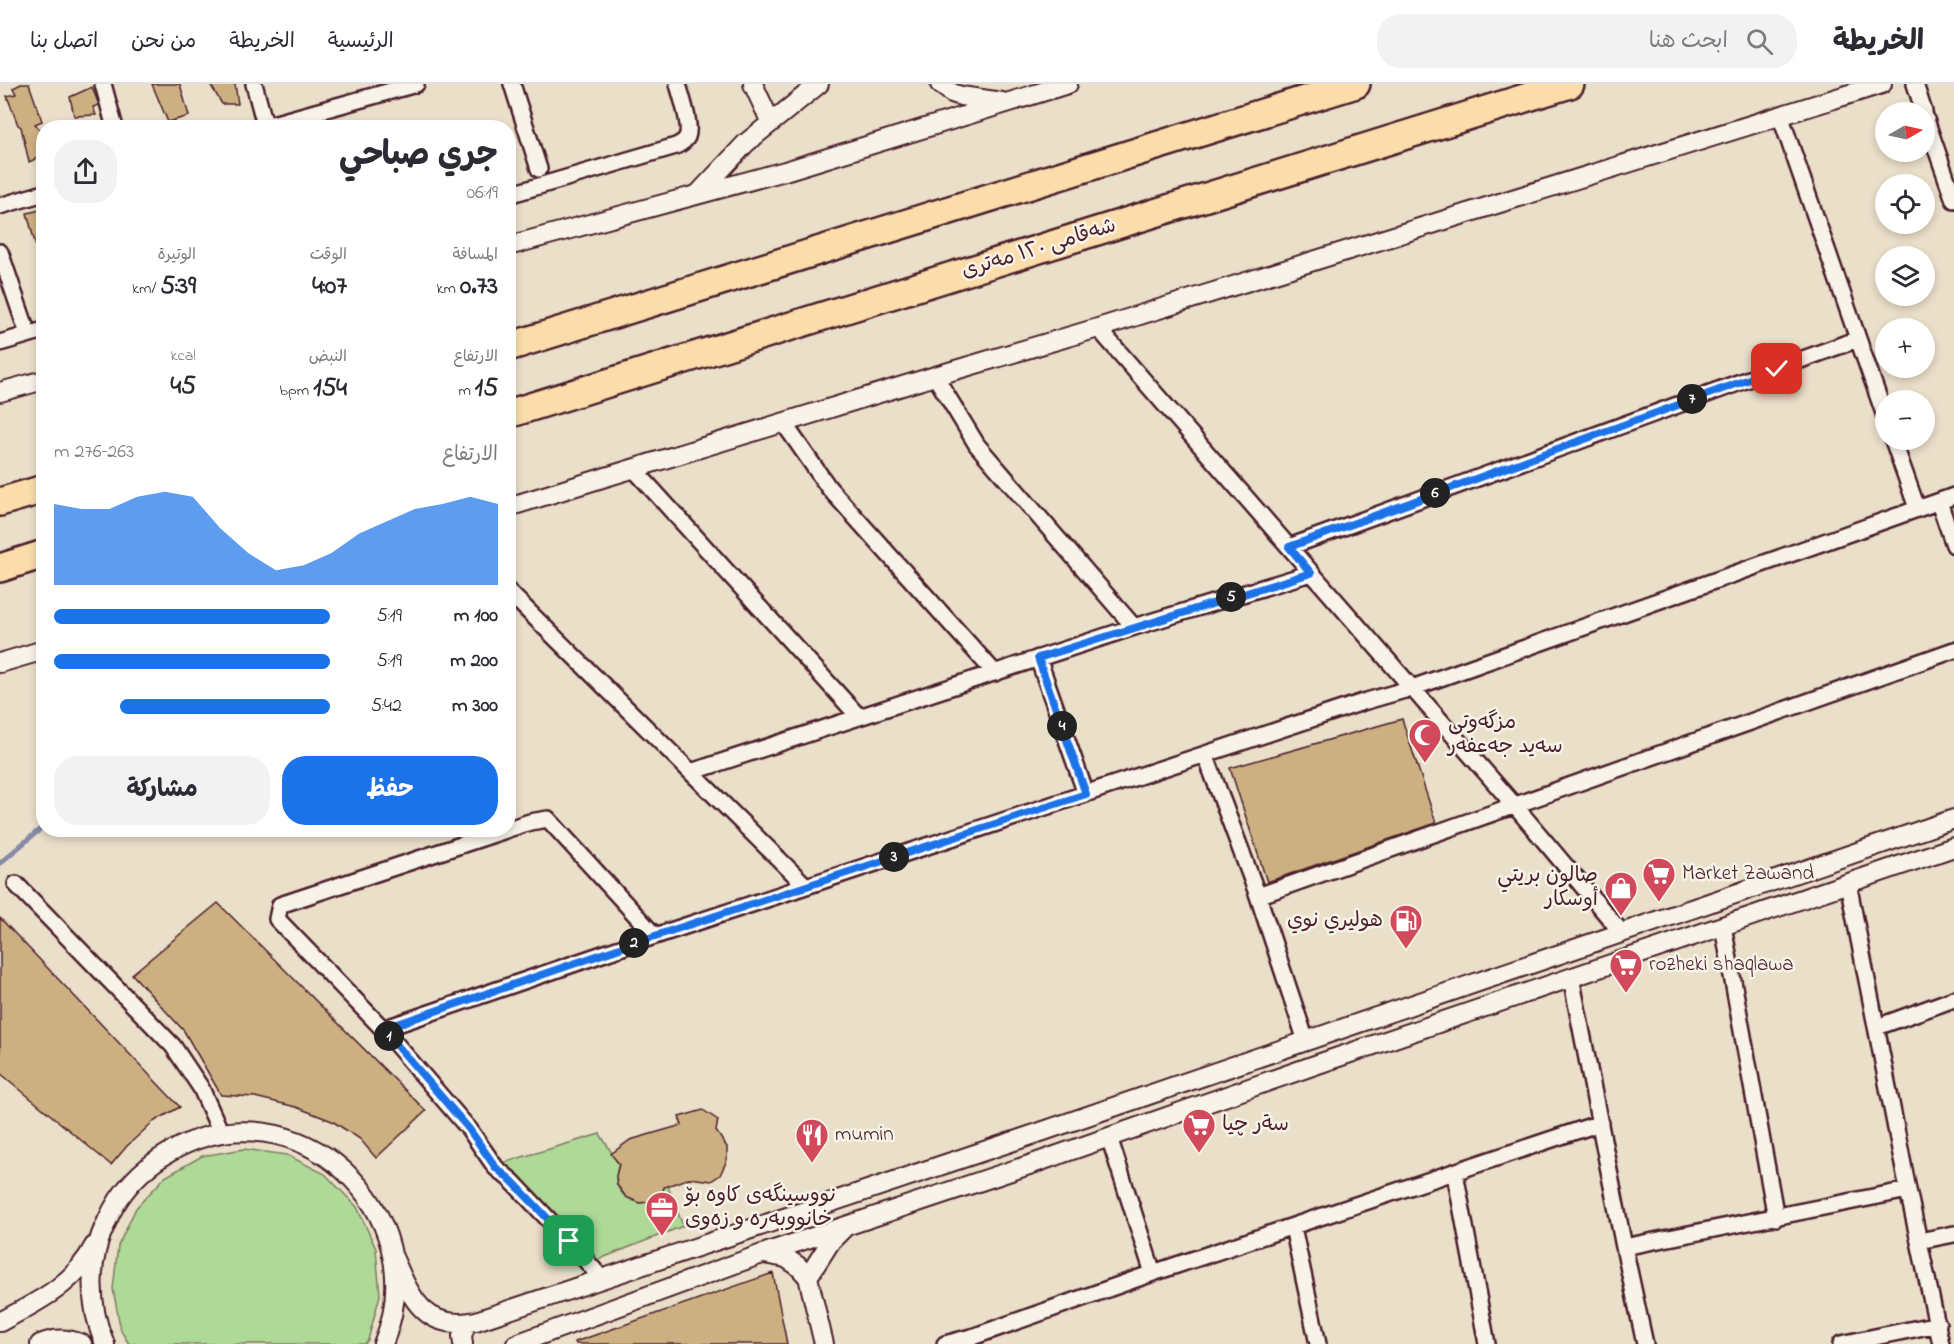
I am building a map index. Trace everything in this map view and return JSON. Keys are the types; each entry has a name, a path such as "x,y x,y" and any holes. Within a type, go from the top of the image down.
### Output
{"highway":[{"path":"516,345 1356,84"},
{"name":"شەقامی ١٢٠ مەتری","path":"516,412 1570,84"},
{"path":"0,502 36,491"},
{"path":"0,568 36,557"}],"street":[{"path":"103,84 113,120"},
{"path":"254,84 261,120"},
{"path":"283,120 398,87 416,84"},
{"path":"512,84 539,169"},
{"path":"516,193 676,146 687,136 688,126 678,84"},
{"path":"753,84 771,123"},
{"path":"699,194 746,143 819,84"},
{"path":"940,84 952,93 961,96 1009,103"},
{"path":"516,244 785,171 1068,84"},
{"path":"516,505 935,375 1098,328 1882,84"},
{"path":"1915,84 1921,102"},
{"path":"1780,116 1876,390"},
{"path":"1935,145 1954,200"},
{"path":"0,206 36,195"},
{"path":"0,252 36,332 0,343"},
{"path":"1098,328 1515,806 1622,933"},
{"path":"1289,547 1858,339"},
{"path":"935,375 977,445 1134,627"},
{"path":"0,392 36,382"},
{"path":"783,422 829,488 995,673"},
{"path":"1897,450 1917,508"},
{"path":"633,468 860,717"},
{"path":"383,1029 655,936 1412,688 1954,496"},
{"path":"1939,502 1954,544"},
{"path":"691,772 1134,627 1311,573"},
{"path":"516,599 806,886"},
{"path":"1258,896 1954,650"},
{"path":"0,663 36,652"},
{"path":"1038,658 1086,794"},
{"path":"1205,754 1258,896 1306,1041"},
{"path":"516,826 548,819 655,936"},
{"path":"393,1257 410,1294 422,1308 429,1314 447,1322 466,1323 1026,1137 1954,819"},
{"path":"483,837 280,905 277,919 383,1029 469,1129 496,1168 512,1181 561,1232 602,1279"},
{"path":"516,1344 762,1254 1035,1163 1954,847"},
{"path":"1848,883 1908,1190 1941,1344"},
{"path":"16,884 173,1046 201,1088 221,1133"},
{"path":"1723,926 1776,1218"},
{"path":"1571,977 1645,1344"},
{"path":"1877,1027 1954,999"},
{"path":"945,1344 976,1340 1153,1273 1600,1123"},
{"path":"0,1322 45,1298 66,1283 86,1262 112,1208 125,1189 158,1158 199,1139 221,1133 244,1132 290,1139 312,1148 332,1160 366,1193 387,1234 396,1282 394,1307 383,1344"},
{"path":"1026,1137 1035,1163"},
{"path":"1109,1137 1153,1273"},
{"path":"1455,1173 1487,1344"},
{"path":"1624,1247 1908,1190"},
{"path":"808,1277 831,1241 845,1226"},
{"path":"1293,1227 1318,1344"},
{"path":"102,1231 95,1256 92,1281 94,1307 105,1344"},
{"path":"1919,1241 1954,1234"},
{"path":"762,1254 786,1258 808,1277 824,1344"},
{"path":"463,1344 462,1336 466,1323"},
{"path":"1841,1344 1938,1324"},
{"path":"40,1344 53,1339 70,1340 82,1344"}],"green space":[{"path":"600,1134 619,1164 616,1179 620,1191 633,1201 648,1202 655,1200 664,1187 668,1186 683,1226 597,1260 502,1163"},
{"path":"244,1149 287,1155 325,1174 357,1207 376,1249 380,1295 365,1344 129,1344 121,1331 113,1289 118,1246 136,1208 165,1177 202,1156"}],"building":[{"path":"21,84 29,84 42,120 36,120 35,124 36,159 29,162 21,127 18,125 7,96 16,94 13,88"},
{"path":"152,84 180,84 189,116 167,120"},
{"path":"210,84 235,84 238,104 222,104"},
{"path":"92,87 99,105 93,107 96,115 74,116 70,97"},
{"path":"36,211 36,247 27,213"},
{"path":"1402,719 1436,823 1267,882 1230,768"},
{"path":"218,903 426,1111 376,1158 360,1139 332,1121 296,1107 255,1097 221,1095 184,1031 132,974"},
{"path":"0,918 180,1107 153,1122 127,1146 111,1165 0,1073"},
{"path":"703,1110 718,1120 716,1131 727,1147 727,1160 720,1175 711,1181 690,1178 664,1187 662,1195 655,1201 640,1203 626,1197 617,1185 616,1176 619,1164 611,1154 630,1140 682,1125 679,1117"},
{"path":"773,1273 787,1344 576,1344 575,1342"}],"waterway":[{"path":"0,863 36,833"}],"place":[{"name":"مزگەوتی سەید جەعفەر","path":"1425,764"},
{"name":"Market Zawand","path":"1659,903"},
{"name":"صالون بريتي أوسكار","path":"1621,917"},
{"name":"هوليري نوي","path":"1406,950"},
{"name":"rozheki shaqlawa","path":"1626,994"},
{"name":"سةر چيا","path":"1199,1154"},
{"name":"mumin","path":"812,1164"},
{"name":"نووسینگەی کاوە بۆ خانووبەرە و زەوی","path":"662,1237"}],"route":[{"path":"569,1241 512,1181 496,1168 469,1129 383,1029 655,936 1086,794 1038,658 1311,573 1289,547 1777,369"}]}
